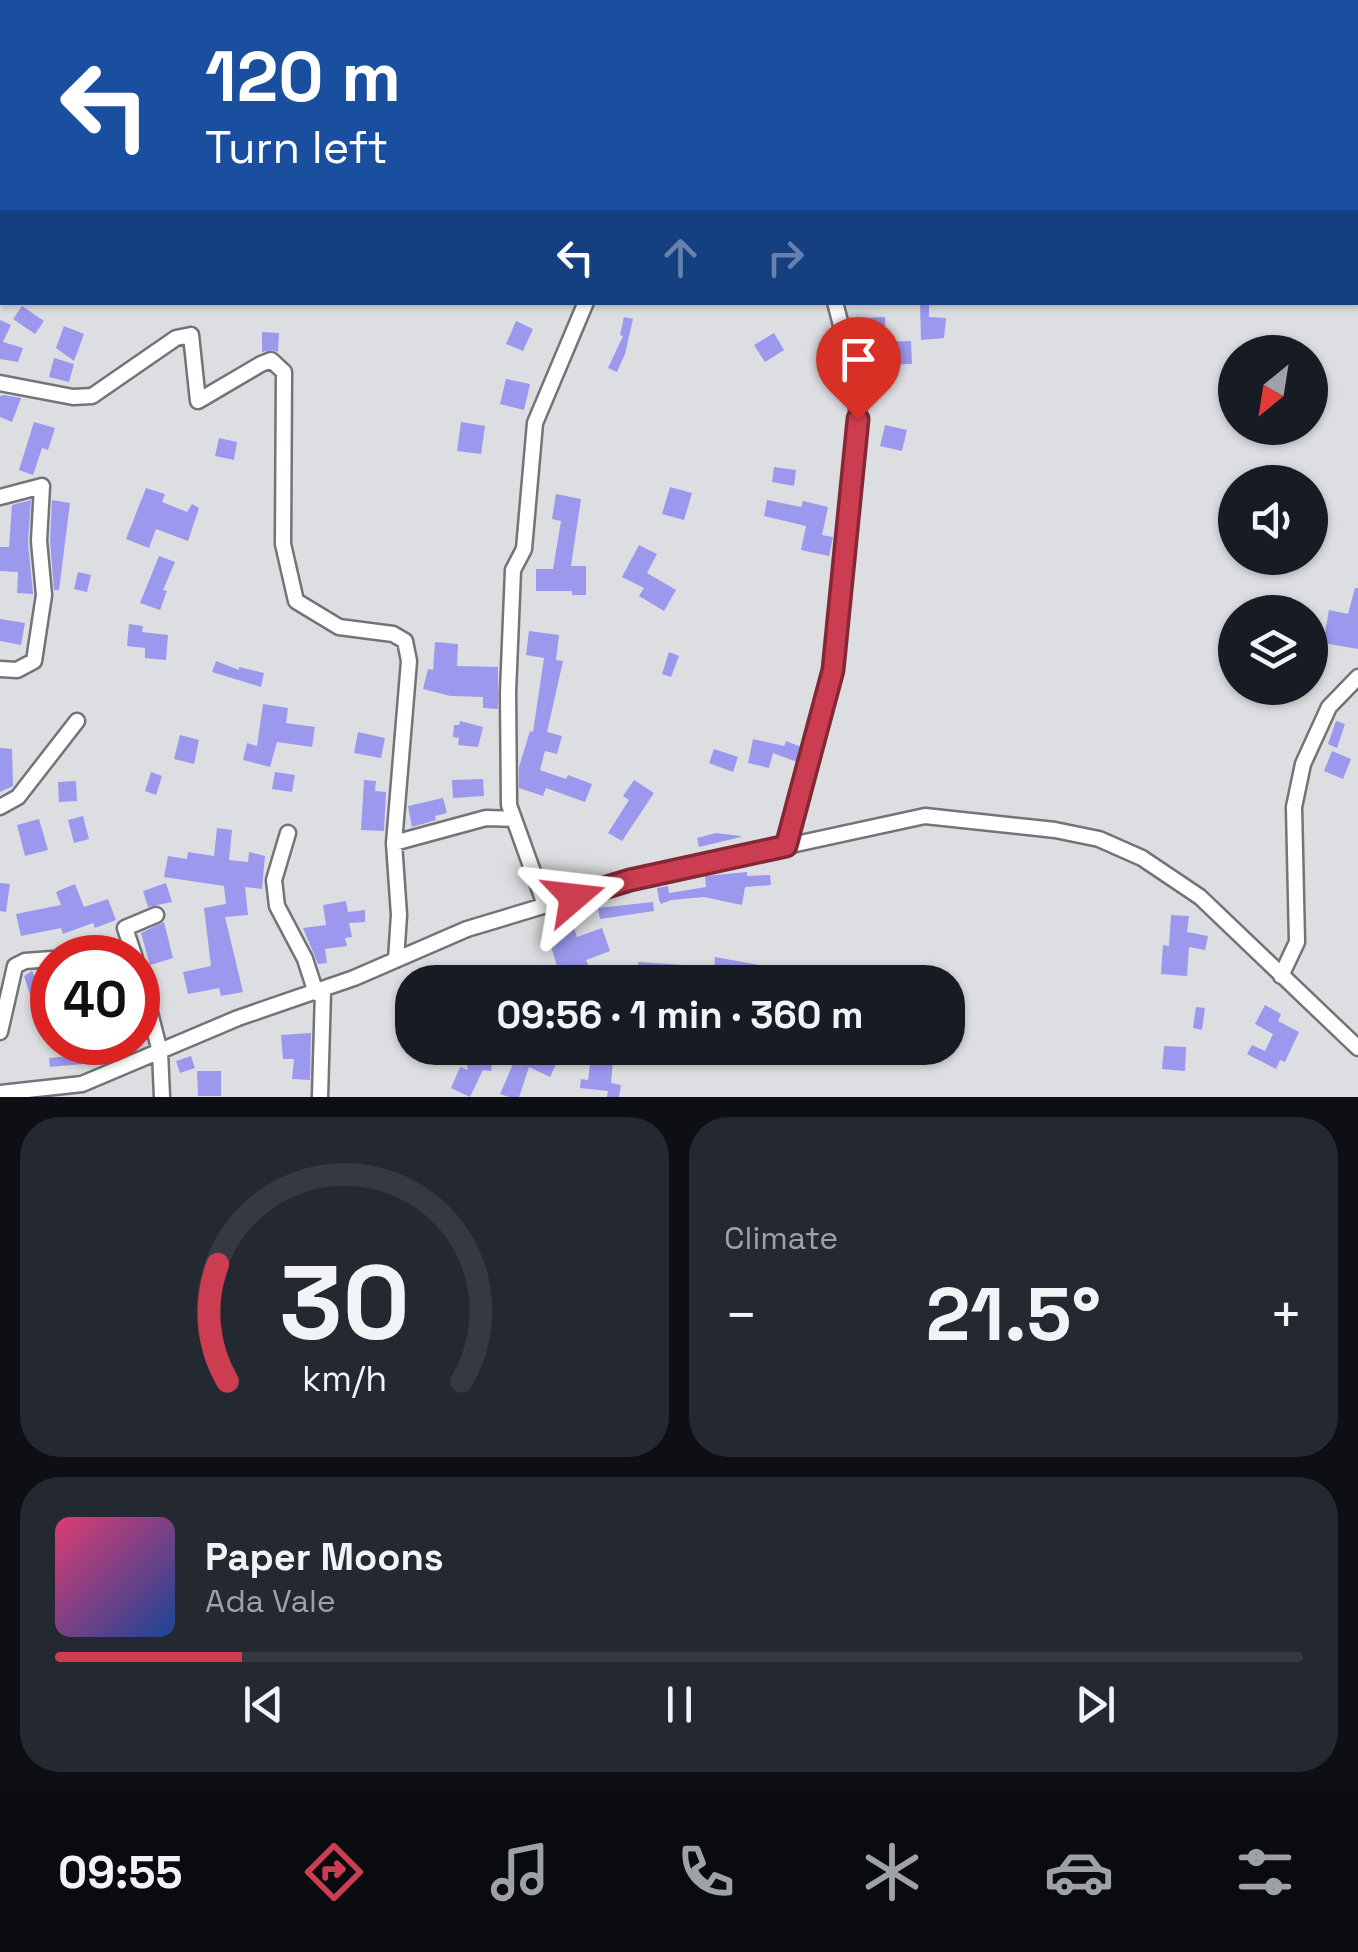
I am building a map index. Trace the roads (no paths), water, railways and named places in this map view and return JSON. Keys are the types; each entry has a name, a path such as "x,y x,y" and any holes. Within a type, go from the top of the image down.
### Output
{"street":[{"path":"545,905 510,805 508,692 513,570 524,549 535,423 585,305"},
{"path":"786,846 833,670 856,464 858,419 852,368 836,305"},
{"path":"0,383 73,397 92,396 176,338 191,334 198,401 238,375 271,360 284,372 282,544 296,601 339,627 394,634 406,641 410,662 394,842 396,960"},
{"path":"0,497 42,486 39,541 44,595 34,661 17,670 0,669"},
{"path":"1281,976 1298,942 1294,807 1303,764 1329,706 1358,678"},
{"path":"0,807 18,797 77,721"},
{"path":"162,1097 160,1052 238,1018 320,992 467,928 630,880 925,816 1055,830 1098,839 1173,876 1234,927 1358,1048"},
{"path":"394,842 486,818 514,818"},
{"path":"288,832 274,880 277,906 320,992 320,1097"},
{"path":"127,935 125,928 156,916"},
{"path":"0,1032 14,966 30,961"},
{"path":"0,1093 82,1084 128,1065"}]}
